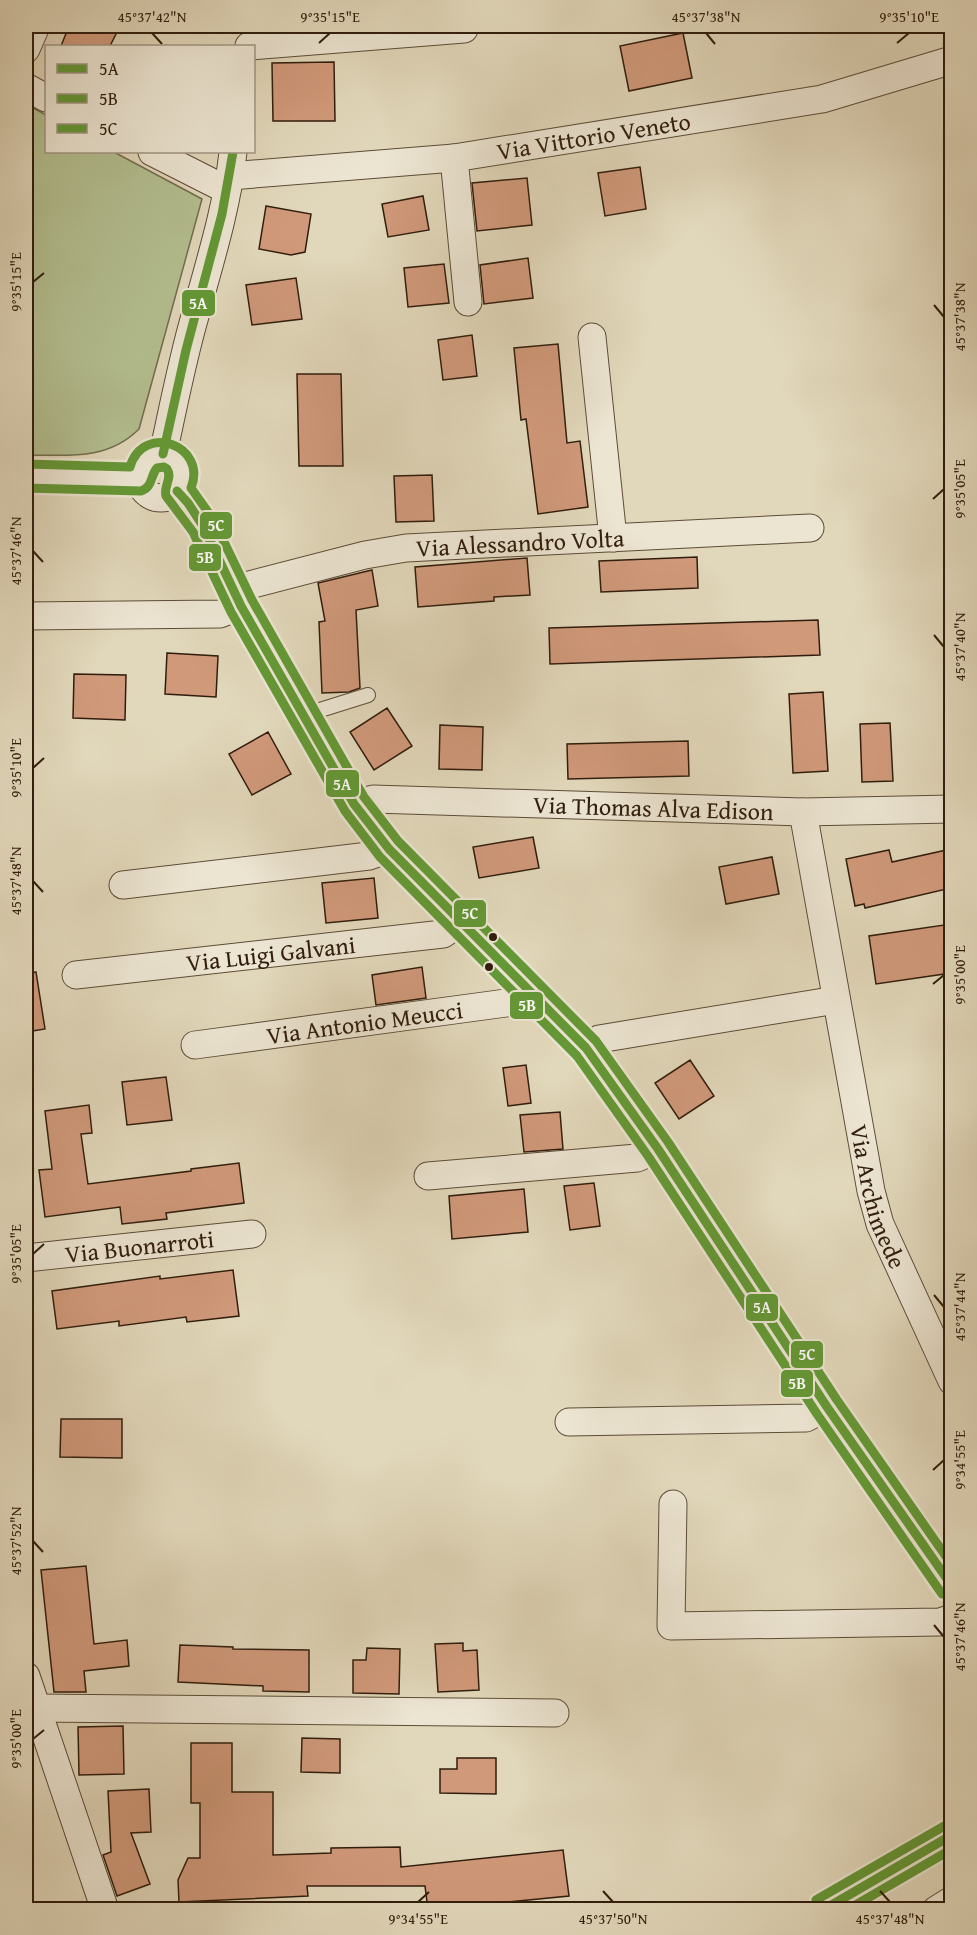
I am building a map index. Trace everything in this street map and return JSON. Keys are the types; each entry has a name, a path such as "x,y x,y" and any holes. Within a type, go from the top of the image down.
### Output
{"street":[{"path":"26,49 36,26"},
{"path":"243,26 246,45"},
{"path":"255,45 464,29"},
{"name":"Via Vittorio Veneto","path":"230,173 454,158 822,99 951,60"},
{"path":"26,87 45,97"},
{"path":"156,153 230,173 217,239 194,318 163,454"},
{"path":"454,158 468,302"},
{"path":"592,337 613,538"},
{"path":"163,454 174,458 179,463 183,473 182,484 177,491 167,497 157,498 143,490 139,479 140,468 147,459 163,454"},
{"path":"26,476 139,479"},
{"path":"177,491 203,526 237,597 354,804 389,849 586,1048 658,1149 826,1407 951,1587"},
{"name":"Via Alessandro Volta","path":"26,616 220,614 237,597 365,555 406,548 810,528"},
{"name":"Via Thomas Alva Edison","path":"354,804 373,799 803,812 951,809"},
{"name":"Via Archimede","path":"803,812 871,1191 880,1224 951,1381"},
{"path":"123,885 369,856 389,849"},
{"name":"Via Luigi Galvani","path":"76,975 443,934 462,921"},
{"name":"Via Antonio Meucci","path":"195,1045 506,1003 521,998 530,991"},
{"path":"586,1048 599,1039 836,1000"},
{"path":"428,1176 637,1158 658,1149"},
{"name":"Via Buonarroti","path":"26,1258 252,1234"},
{"path":"568,1422 807,1418 826,1407"},
{"path":"673,1504 671,1626 940,1622 951,1617"},
{"path":"26,1676 105,1910"},
{"path":"36,1708 555,1713"},
{"path":"822,1910 951,1835"},
{"path":"936,1910 951,1900"}],"lane":[{"path":"304,715 368,695"}],"green space":[{"path":"26,104 45,114 45,153 116,153 202,199 139,429 114,447 100,451 71,455 26,455"}],"building":[{"path":"69,26 120,26 110,45 61,45"},
{"path":"683,33 692,78 629,91 620,46"},
{"path":"334,62 335,121 273,121 272,63"},
{"path":"640,167 646,209 605,216 598,173"},
{"path":"527,178 532,225 477,231 472,183"},
{"path":"423,196 429,230 388,237 382,204"},
{"path":"266,206 311,214 305,252 291,255 259,249"},
{"path":"528,258 533,298 484,304 480,265"},
{"path":"444,264 449,303 408,307 404,268"},
{"path":"296,278 302,319 252,325 246,285"},
{"path":"472,335 477,376 443,380 438,340"},
{"path":"558,344 567,443 580,441 588,507 538,514 526,419 521,420 514,348"},
{"path":"297,374 341,374 343,466 299,466"},
{"path":"432,475 434,521 396,522 394,476"},
{"path":"697,557 698,588 601,592 599,561"},
{"path":"527,558 530,595 494,597 494,601 418,607 415,567"},
{"path":"372,570 378,606 356,610 360,688 349,692 322,693 319,622 325,621 318,583"},
{"path":"818,620 820,655 550,664 549,628"},
{"path":"167,653 218,656 216,697 165,694"},
{"path":"74,674 126,675 125,720 73,718"},
{"path":"823,692 828,771 793,773 789,694"},
{"path":"387,708 412,746 374,770 350,732"},
{"path":"890,723 893,781 862,782 860,724"},
{"path":"440,725 483,727 482,770 439,769"},
{"path":"268,732 291,774 252,795 229,754"},
{"path":"688,741 689,776 568,779 567,744"},
{"path":"533,837 539,868 479,878 473,847"},
{"path":"951,849 951,888 865,908 864,904 855,906 846,859 889,850 892,862"},
{"path":"772,857 779,894 726,904 719,867"},
{"path":"374,878 378,918 326,923 322,883"},
{"path":"951,924 951,973 876,984 869,936"},
{"path":"422,967 426,998 376,1005 372,975"},
{"path":"36,972 45,1029 26,1032 26,973"},
{"path":"690,1060 714,1096 679,1119 655,1083"},
{"path":"526,1065 531,1103 508,1106 503,1068"},
{"path":"166,1077 172,1120 127,1125 122,1082"},
{"path":"89,1105 92,1133 81,1134 88,1184 239,1163 244,1203 166,1213 167,1219 122,1224 120,1207 45,1217 39,1170 52,1169 45,1111"},
{"path":"560,1112 563,1149 524,1152 520,1115"},
{"path":"594,1183 600,1226 570,1230 564,1186"},
{"path":"524,1189 528,1232 452,1239 449,1196"},
{"path":"233,1270 239,1316 187,1322 186,1317 119,1326 119,1321 57,1329 52,1291 160,1276 160,1279"},
{"path":"61,1419 122,1419 122,1458 60,1457"},
{"path":"86,1566 94,1644 127,1640 129,1666 84,1671 86,1692 54,1692 41,1570"},
{"path":"463,1643 463,1651 477,1650 479,1690 438,1692 435,1644"},
{"path":"180,1645 233,1647 233,1649 309,1650 309,1692 263,1691 263,1686 178,1682"},
{"path":"367,1648 400,1649 399,1694 353,1693 353,1660 366,1660"},
{"path":"123,1726 124,1774 79,1775 78,1727"},
{"path":"302,1738 340,1739 340,1773 301,1772"},
{"path":"191,1743 232,1743 232,1792 273,1792 273,1855 331,1853 331,1848 400,1847 401,1867 563,1850 569,1896 428,1910 425,1886 307,1886 308,1896 179,1902 178,1880 188,1858 200,1858 200,1803 191,1803"},
{"path":"457,1758 496,1758 496,1794 440,1793 440,1769 457,1769"},
{"path":"149,1789 151,1832 131,1833 150,1884 117,1896 103,1855 111,1852 108,1791"}],"transit line":[{"name":"5A","path":"163,454 186,350 222,214 233,153"},
{"name":"5C","path":"26,464 130,467 137,453 147,445 172,444 183,451 190,460 194,473 191,488 213,519 252,600 364,797 398,841 596,1041 668,1142 837,1400 952,1565"},
{"name":"5B","path":"26,488 141,491 148,487 157,468 167,469 169,476 166,496 193,532 231,612 345,811 380,857 577,1056 648,1156 817,1414 942,1594"},
{"name":"5A","path":"177,491 203,526 241,606 354,804 389,849 586,1048 658,1149 827,1407 952,1586"},
{"name":"5C","path":"816,1900 946,1825"},
{"name":"5A","path":"823,1910 952,1835"},
{"name":"5B","path":"847,1910 952,1849"}]}
